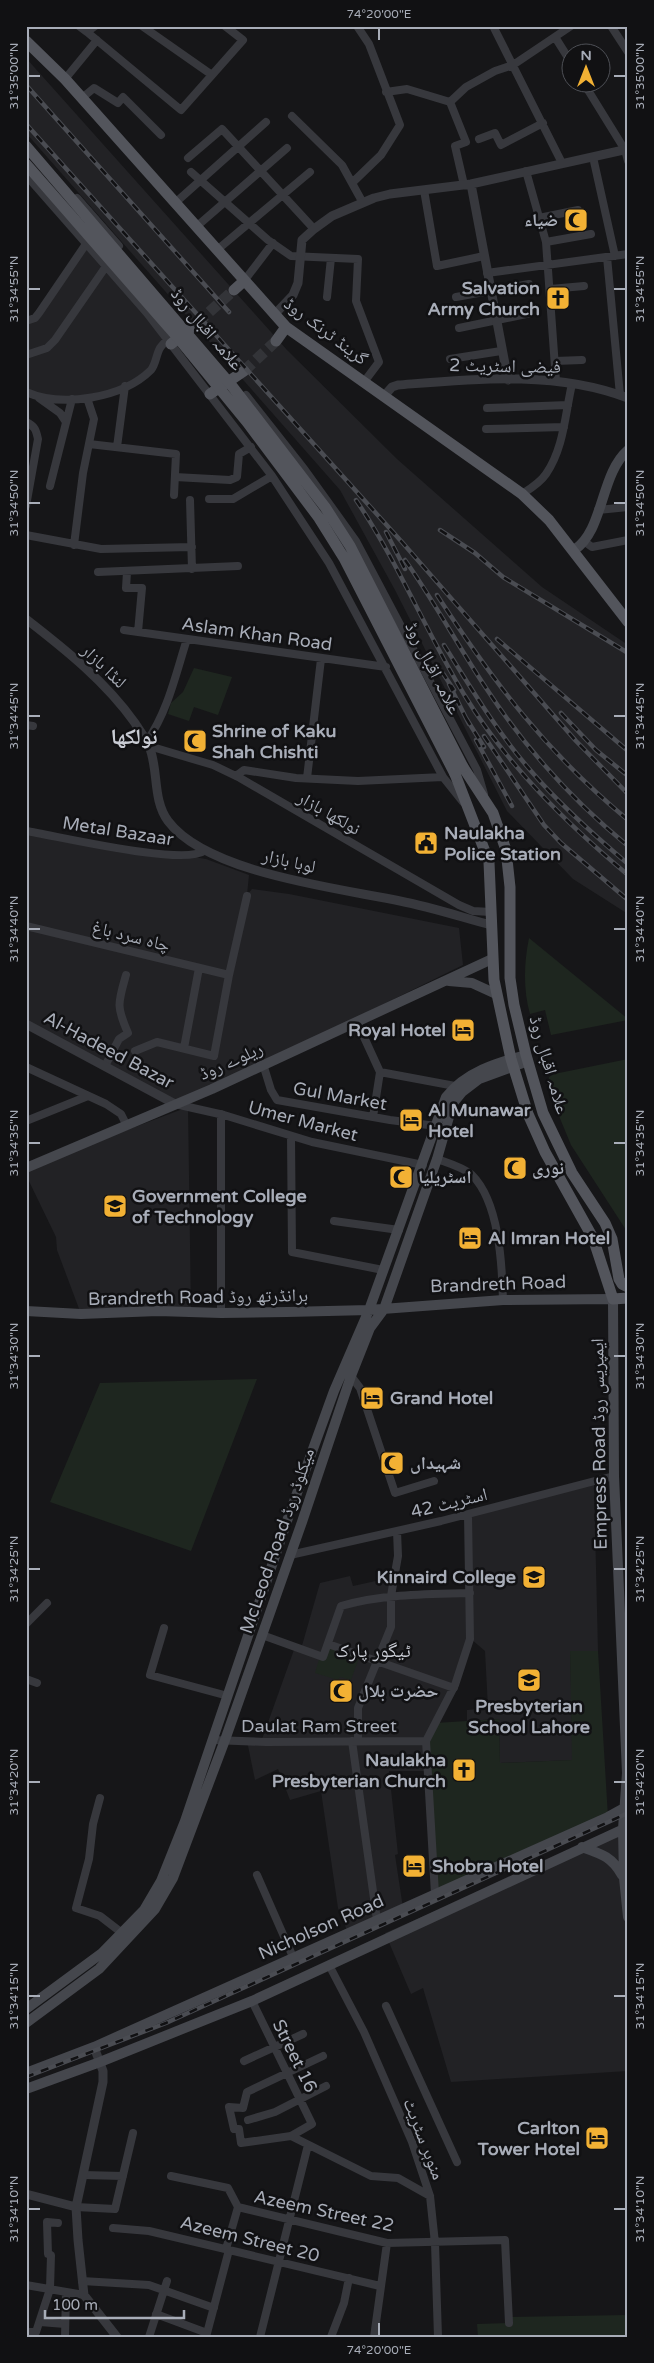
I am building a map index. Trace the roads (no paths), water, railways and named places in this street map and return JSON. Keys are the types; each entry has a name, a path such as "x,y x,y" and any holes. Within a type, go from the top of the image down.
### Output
{"main road":[{"name":"گرینڈ ٹرنک روڈ","path":"26,40 65,79 286,327 522,494 549,520 574,550 628,622"},
{"name":"علامہ اقبال روڈ","path":"26,146 232,386 325,507 350,546 454,773 466,806 486,850 489,862 492,960 496,994 512,1062 528,1114 554,1170 593,1238 613,1299"},
{"name":"علامہ اقبال روڈ","path":"26,164 179,338 252,428 319,518 348,566 454,773 486,804 500,830 509,868 510,978 514,1005 527,1058 543,1113 572,1173 605,1223 612,1239 619,1279 622,1284 628,1287"},
{"path":"234,290 244,281"},
{"path":"169,342 192,326"},
{"path":"276,342 286,327"},
{"path":"210,394 244,371"},
{"path":"574,550 585,542 615,468 628,450"},
{"name":"ریلوے روڈ","path":"26,1168 175,1104 492,960"},
{"path":"448,980 472,983 496,994"},
{"name":"McLeod Road میکلوڈ روڈ","path":"26,2009 102,1953 144,1910 161,1881 185,1821 288,1518 337,1382 370,1310 446,1097 454,1086 484,1068 527,1058"},
{"name":"McLeod Road میکلوڈ روڈ","path":"26,2023 99,1969 155,1909 172,1878 225,1740 351,1376 370,1328 384,1309 437,1159 453,1103 458,1096 479,1079 512,1062"},
{"name":"Brandreth Road","path":"370,1310 503,1300 628,1298"},
{"name":"Empress Road ایمپریس روڈ","path":"613,1299 614,1476 627,1773 624,1878 628,1918"},
{"name":"Brandreth Road برانڈرتھ روڈ","path":"26,1311 81,1314 158,1311 221,1313 370,1310"},
{"path":"288,1518 302,1522"},
{"name":"Nicholson Road","path":"26,2073 94,2047 626,1807"},
{"path":"26,2089 100,2062 252,2001 625,1828"},
{"path":"582,1847 600,1853 615,1862 624,1878"}],"street":[{"path":"79,26 181,110 243,40 225,26"},
{"path":"87,32 95,26"},
{"path":"142,26 212,76"},
{"path":"352,183 381,155 400,125 369,44 357,26"},
{"path":"493,26 562,163"},
{"path":"450,102 466,87 495,71 513,65 571,26"},
{"path":"612,27 628,52"},
{"path":"555,37 562,48"},
{"path":"65,79 96,40"},
{"path":"82,98 94,88 118,103 123,97 161,135"},
{"path":"386,92 406,89 450,102"},
{"path":"589,92 626,149 628,161"},
{"path":"450,102 466,142 455,146 468,184 508,380"},
{"path":"292,116 342,165 363,203"},
{"path":"174,203 266,122"},
{"path":"479,139 495,133 501,145 543,123"},
{"path":"188,158 222,129 314,229"},
{"path":"26,140 102,225 177,315 192,326 305,470 356,541 477,770 486,804"},
{"path":"196,227 287,148"},
{"path":"274,315 292,295 298,283 299,256 302,240 332,216 390,194 468,184 626,149"},
{"path":"593,157 611,257 624,396"},
{"path":"192,172 273,243 291,256 358,259 356,301 379,362 364,382"},
{"path":"217,250 284,196 310,172"},
{"path":"526,172 546,242 556,381"},
{"path":"26,175 158,328 272,476 329,563 386,667 454,773 358,781 307,778 244,770 236,776"},
{"path":"424,190 437,266 484,256"},
{"path":"539,218 578,210"},
{"path":"26,321 35,318 39,314 85,245 102,225"},
{"path":"546,242 592,234"},
{"path":"244,281 273,243"},
{"path":"26,355 47,348 55,340 106,266 121,249"},
{"path":"487,273 628,254"},
{"path":"327,297 331,258"},
{"path":"456,297 528,284"},
{"path":"550,289 584,286"},
{"path":"459,328 531,313"},
{"path":"158,328 177,315"},
{"path":"26,392 37,396 72,399 87,398 119,390 152,368 159,349 169,342"},
{"path":"450,359 501,351"},
{"path":"555,361 582,360"},
{"name":"فیضی اسٹریٹ 2","path":"385,396 392,387 398,385 508,380 556,381 624,396"},
{"path":"522,494 546,474 564,427 572,384"},
{"path":"116,447 125,386"},
{"path":"37,396 60,414 66,422"},
{"path":"74,545 94,419 87,398"},
{"path":"50,486 72,399"},
{"path":"487,408 568,405"},
{"path":"26,422 32,424 38,439 26,506"},
{"path":"486,429 564,427"},
{"path":"89,444 176,454 174,495"},
{"path":"175,477 230,480 237,478 240,454 251,447"},
{"path":"209,500 233,499 272,476"},
{"path":"190,500 192,569"},
{"path":"598,510 628,507"},
{"path":"26,536 101,549 192,547"},
{"path":"585,542 592,547 628,540"},
{"path":"98,572 238,566"},
{"path":"127,572 126,588 142,588 138,632"},
{"name":"لنڈا بازار","path":"26,619 86,668 108,689 148,743"},
{"name":"Aslam Khan Road","path":"124,630 386,667"},
{"path":"148,743 167,703 187,639"},
{"path":"307,778 321,658"},
{"name":"نولکھا بازار","path":"148,743 213,765 236,776 459,905 473,911 491,912"},
{"name":"لوہا بازار","path":"148,743 155,767 158,800 168,821 204,851 222,860 272,874 412,904 491,925"},
{"name":"Metal Bazaar","path":"26,831 170,856 198,855 204,851"},
{"path":"135,1050 157,1042 214,1056 246,896"},
{"name":"چاہ سرد باغ","path":"26,926 229,975"},
{"path":"184,1048 199,968"},
{"path":"105,1066 118,1040 128,1033 118,1006 126,975"},
{"path":"357,1022 380,1072 373,1117"},
{"name":"Al-Hadeed Bazar","path":"26,1024 175,1104"},
{"name":"Gul Market","path":"263,1064 271,1090 277,1100 436,1126"},
{"path":"26,1067 88,1096 121,1114 126,1124"},
{"path":"380,1072 454,1086"},
{"path":"26,1120 88,1096"},
{"name":"Umer Market","path":"175,1104 221,1114 312,1142 423,1165"},
{"path":"221,1114 221,1313"},
{"path":"291,1136 292,1252 383,1270"},
{"path":"437,1159 458,1167 471,1175 482,1190 491,1214 502,1256 503,1300"},
{"path":"334,1221 398,1230"},
{"path":"351,1376 360,1388 395,1493 434,1481"},
{"name":"اسٹریٹ 42","path":"290,1555 468,1515 614,1476"},
{"path":"435,1894 426,1741 454,1688 470,1639 468,1515"},
{"path":"377,1920 355,1741 358,1708 379,1661 391,1627 391,1596 398,1556 397,1531"},
{"path":"262,1635 323,1657 341,1606 361,1600 391,1596 470,1593"},
{"path":"26,1624 47,1603"},
{"path":"164,1628 150,1676 228,1696"},
{"path":"328,1644 454,1688"},
{"path":"26,1679 37,1683"},
{"name":"Daulat Ram Street","path":"213,1740 426,1741"},
{"path":"100,1798 93,1824 89,1859 76,1908 100,1916 122,1933"},
{"path":"257,1875 293,1957"},
{"name":"منوہر سٹریٹ","path":"329,1965 364,2032 416,2151 430,2196 438,2337"},
{"name":"Street 16","path":"252,2001 312,2124 291,2136"},
{"path":"386,2006 457,2162"},
{"path":"244,2062 302,2034"},
{"path":"94,2047 103,2071 103,2082 76,2207 84,2295 110,2333 117,2337"},
{"path":"323,2056 247,2092 243,2108 229,2107 234,2129 240,2129 241,2143 291,2136 371,2176 398,2178 430,2196"},
{"path":"248,2120 275,2112 326,2086"},
{"path":"26,2194 76,2207 115,2210 133,2133"},
{"path":"260,2337 308,2144"},
{"path":"83,2175 123,2176"},
{"path":"156,2314 207,2335 238,2207 228,2188 171,2176"},
{"name":"Azeem Street 22","path":"238,2207 387,2243 505,2240 509,2323"},
{"path":"26,2332 36,2332 50,2289 52,2255 48,2254 47,2222 58,2223"},
{"name":"Azeem Street 20","path":"113,2228 149,2230 380,2286"},
{"path":"374,2337 387,2243"},
{"path":"331,2337 344,2303 348,2278"},
{"path":"82,2281 149,2285 214,2308"},
{"path":"149,2337 167,2281"},
{"path":"26,2285 84,2295"},
{"path":"64,2337 66,2292"},
{"path":"40,2322 65,2324"}],"tunnel":[{"path":"197,323 234,290"},
{"path":"244,371 276,341"}],"railway":[{"path":"26,85 229,312"},
{"path":"26,124 401,541 576,741 628,794"},
{"path":"356,500 385,548 451,672 482,722 519,770 539,792 582,835 628,875"},
{"path":"440,530 475,553 503,577 628,653"},
{"path":"386,532 405,569"},
{"path":"405,560 486,688 517,732 569,792 628,846"},
{"path":"437,595 501,687 547,743 599,795 628,820"},
{"path":"497,639 628,751"},
{"path":"444,645 496,725 531,771 554,796 628,864"},
{"path":"442,672 454,690"},
{"path":"449,684 469,724"},
{"path":"561,713 596,750 628,776"},
{"path":"466,718 484,747"},
{"path":"484,736 544,825 561,843 628,900"},
{"path":"476,740 512,806"},
{"path":"26,2077 166,2023 628,1813"}],"place":[{"name":"ضیاء","path":"576,220"},
{"name":"Salvation Army Church","path":"558,298"},
{"name":"Shrine of Kaku Shah Chishti","path":"195,741"},
{"name":"Naulakha Police Station","path":"426,843"},
{"name":"Royal Hotel","path":"463,1030"},
{"name":"Al Munawar Hotel","path":"411,1120"},
{"name":"نوری","path":"515,1168"},
{"name":"اسٹریلیا","path":"401,1177"},
{"name":"Government College of Technology","path":"115,1206"},
{"name":"Al Imran Hotel","path":"470,1238"},
{"name":"Grand Hotel","path":"372,1398"},
{"name":"شہیداں","path":"392,1463"},
{"name":"Kinnaird College","path":"534,1577"},
{"name":"Presbyterian School Lahore","path":"529,1680"},
{"name":"حضرت بلال","path":"341,1691"},
{"name":"Naulakha Presbyterian Church","path":"464,1770"},
{"name":"Shobra Hotel","path":"414,1866"},
{"name":"Carlton Tower Hotel","path":"597,2138"}],"district":[{"name":"نولکھا","path":"134,737"},
{"name":"ٹیگور پارک","path":"373,1651"}]}
